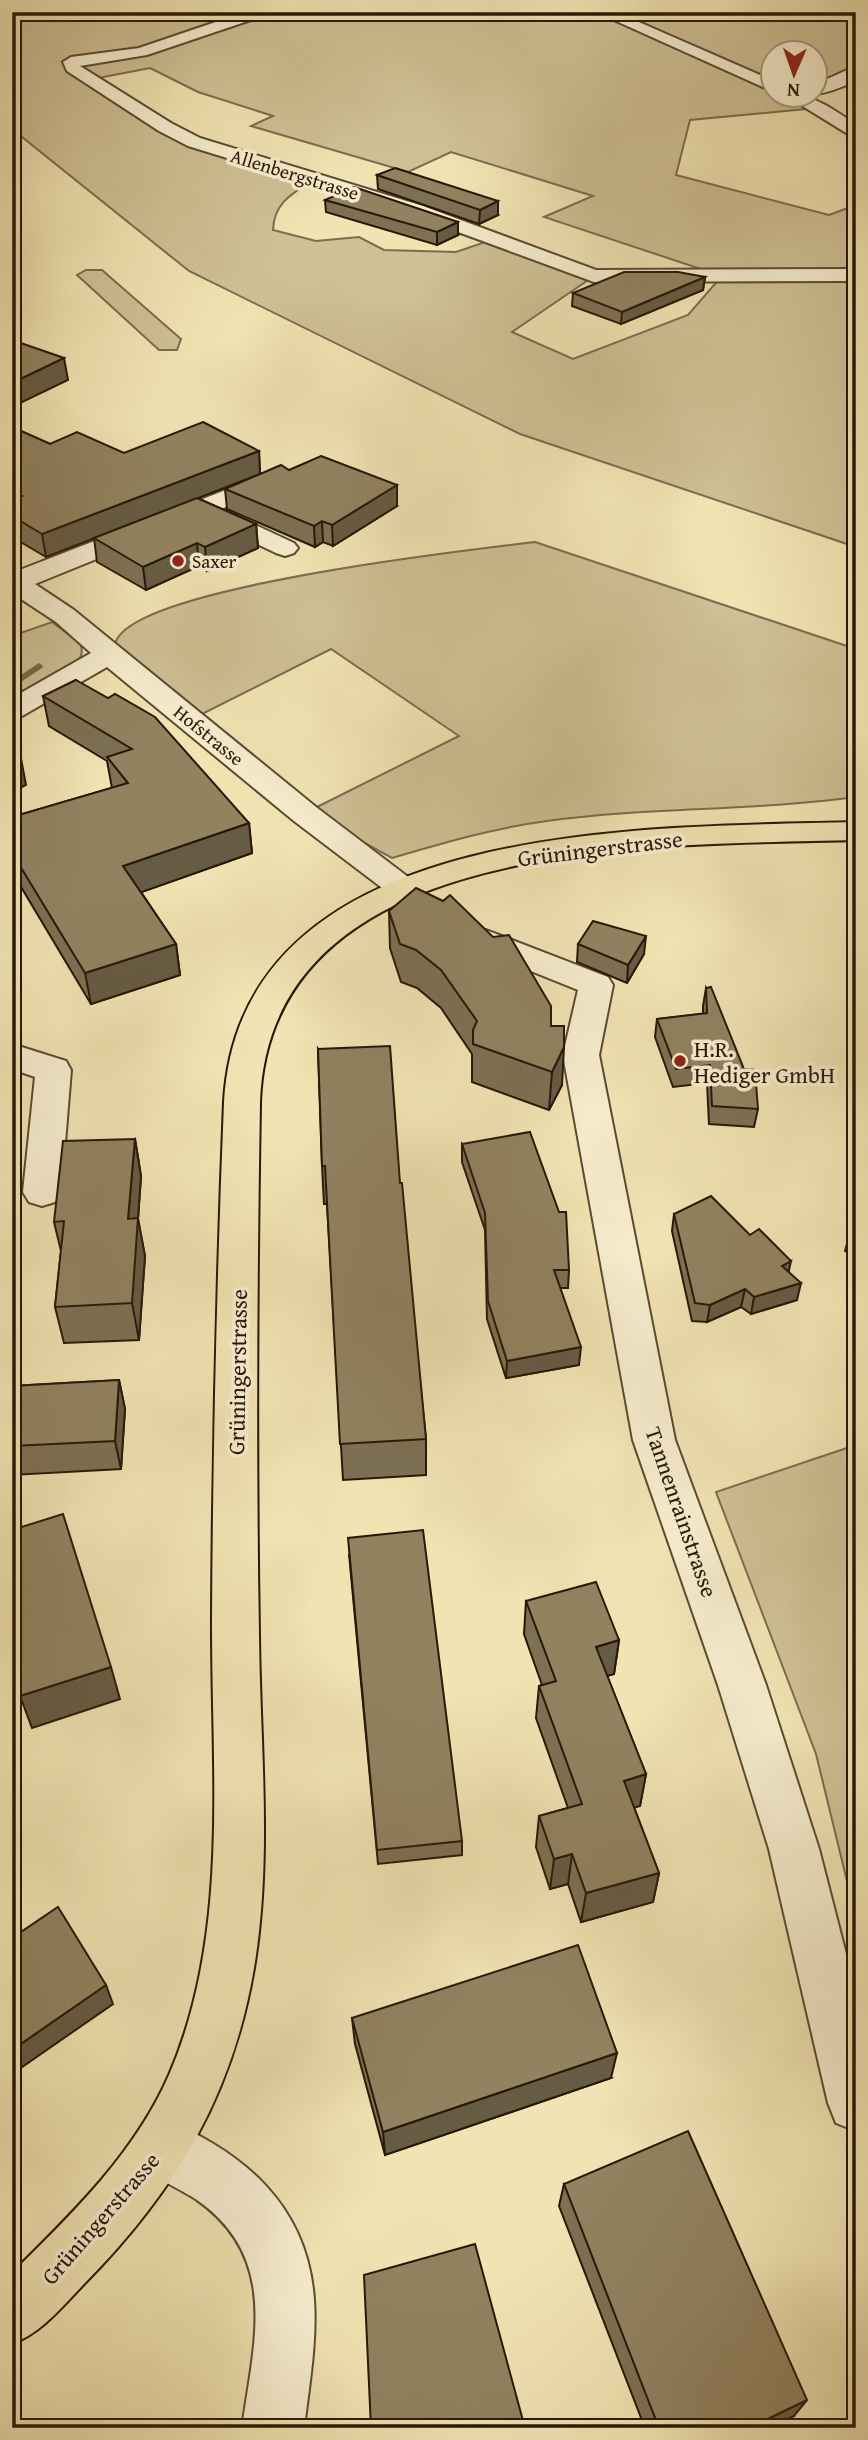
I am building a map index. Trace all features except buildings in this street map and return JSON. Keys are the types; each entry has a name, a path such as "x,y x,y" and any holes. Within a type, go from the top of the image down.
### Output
{"main road":[{"name":"Grüningerstrasse","path":"12,2314 102,2222 162,2146 186,2100 221,2000 233,1935 237,1814 235,1625 239,1197 244,1076 254,1036 269,1001 287,973 311,946 341,923 372,904 405,890 499,860 591,844 856,831"}],"street":[{"name":"Allenbergstrasse","path":"261,12 141,52 71,62 74,68 165,127 194,142 416,210 594,276 856,275"},
{"path":"603,12 760,81"},
{"path":"830,85 846,79 856,71"},
{"path":"816,108 856,134"},
{"path":"14,582 272,478"},
{"path":"198,508 285,548"},
{"name":"Hofstrasse","path":"14,582 65,616 305,814 405,890"},
{"path":"12,710 109,654"},
{"name":"Tannenrainstrasse","path":"486,941 596,985 582,1055 654,1440 742,1685 794,1849 856,2103"},
{"path":"12,1056 53,1070 42,1192"},
{"path":"162,2146 230,2189 257,2217 272,2238 284,2282 287,2313 273,2428"}],"shaded area":[{"path":"12,12 603,12 611,16 623,12 856,12 856,71 830,83 830,38 760,38 760,108 817,108 690,120 676,175 829,215 856,205 856,547 520,434 189,271 12,129","holes":["150,68 198,92 273,116 251,126 408,172 451,152 593,196 544,217 722,276 688,315 573,359 512,332 594,276 494,239 456,252 384,250 359,237 316,241 273,230 281,205 315,179 165,127 93,79"]},
{"path":"86,270 102,270 181,339 177,350 159,350 77,275"},
{"path":"535,542 856,649 856,797 547,821 488,832 392,858 313,809 459,736 331,649 200,715 115,645 133,624 175,606 236,589 378,563"},
{"path":"52,622 80,643 80,657 75,665 12,699 12,636"},
{"path":"856,1445 856,1918 816,1754 716,1492"}],"waterway":[{"path":"12,685 39,666"}],"place":[{"name":"Saxer","path":"178,561"},
{"name":"H.R. Hediger GmbH","path":"680,1061"}]}
